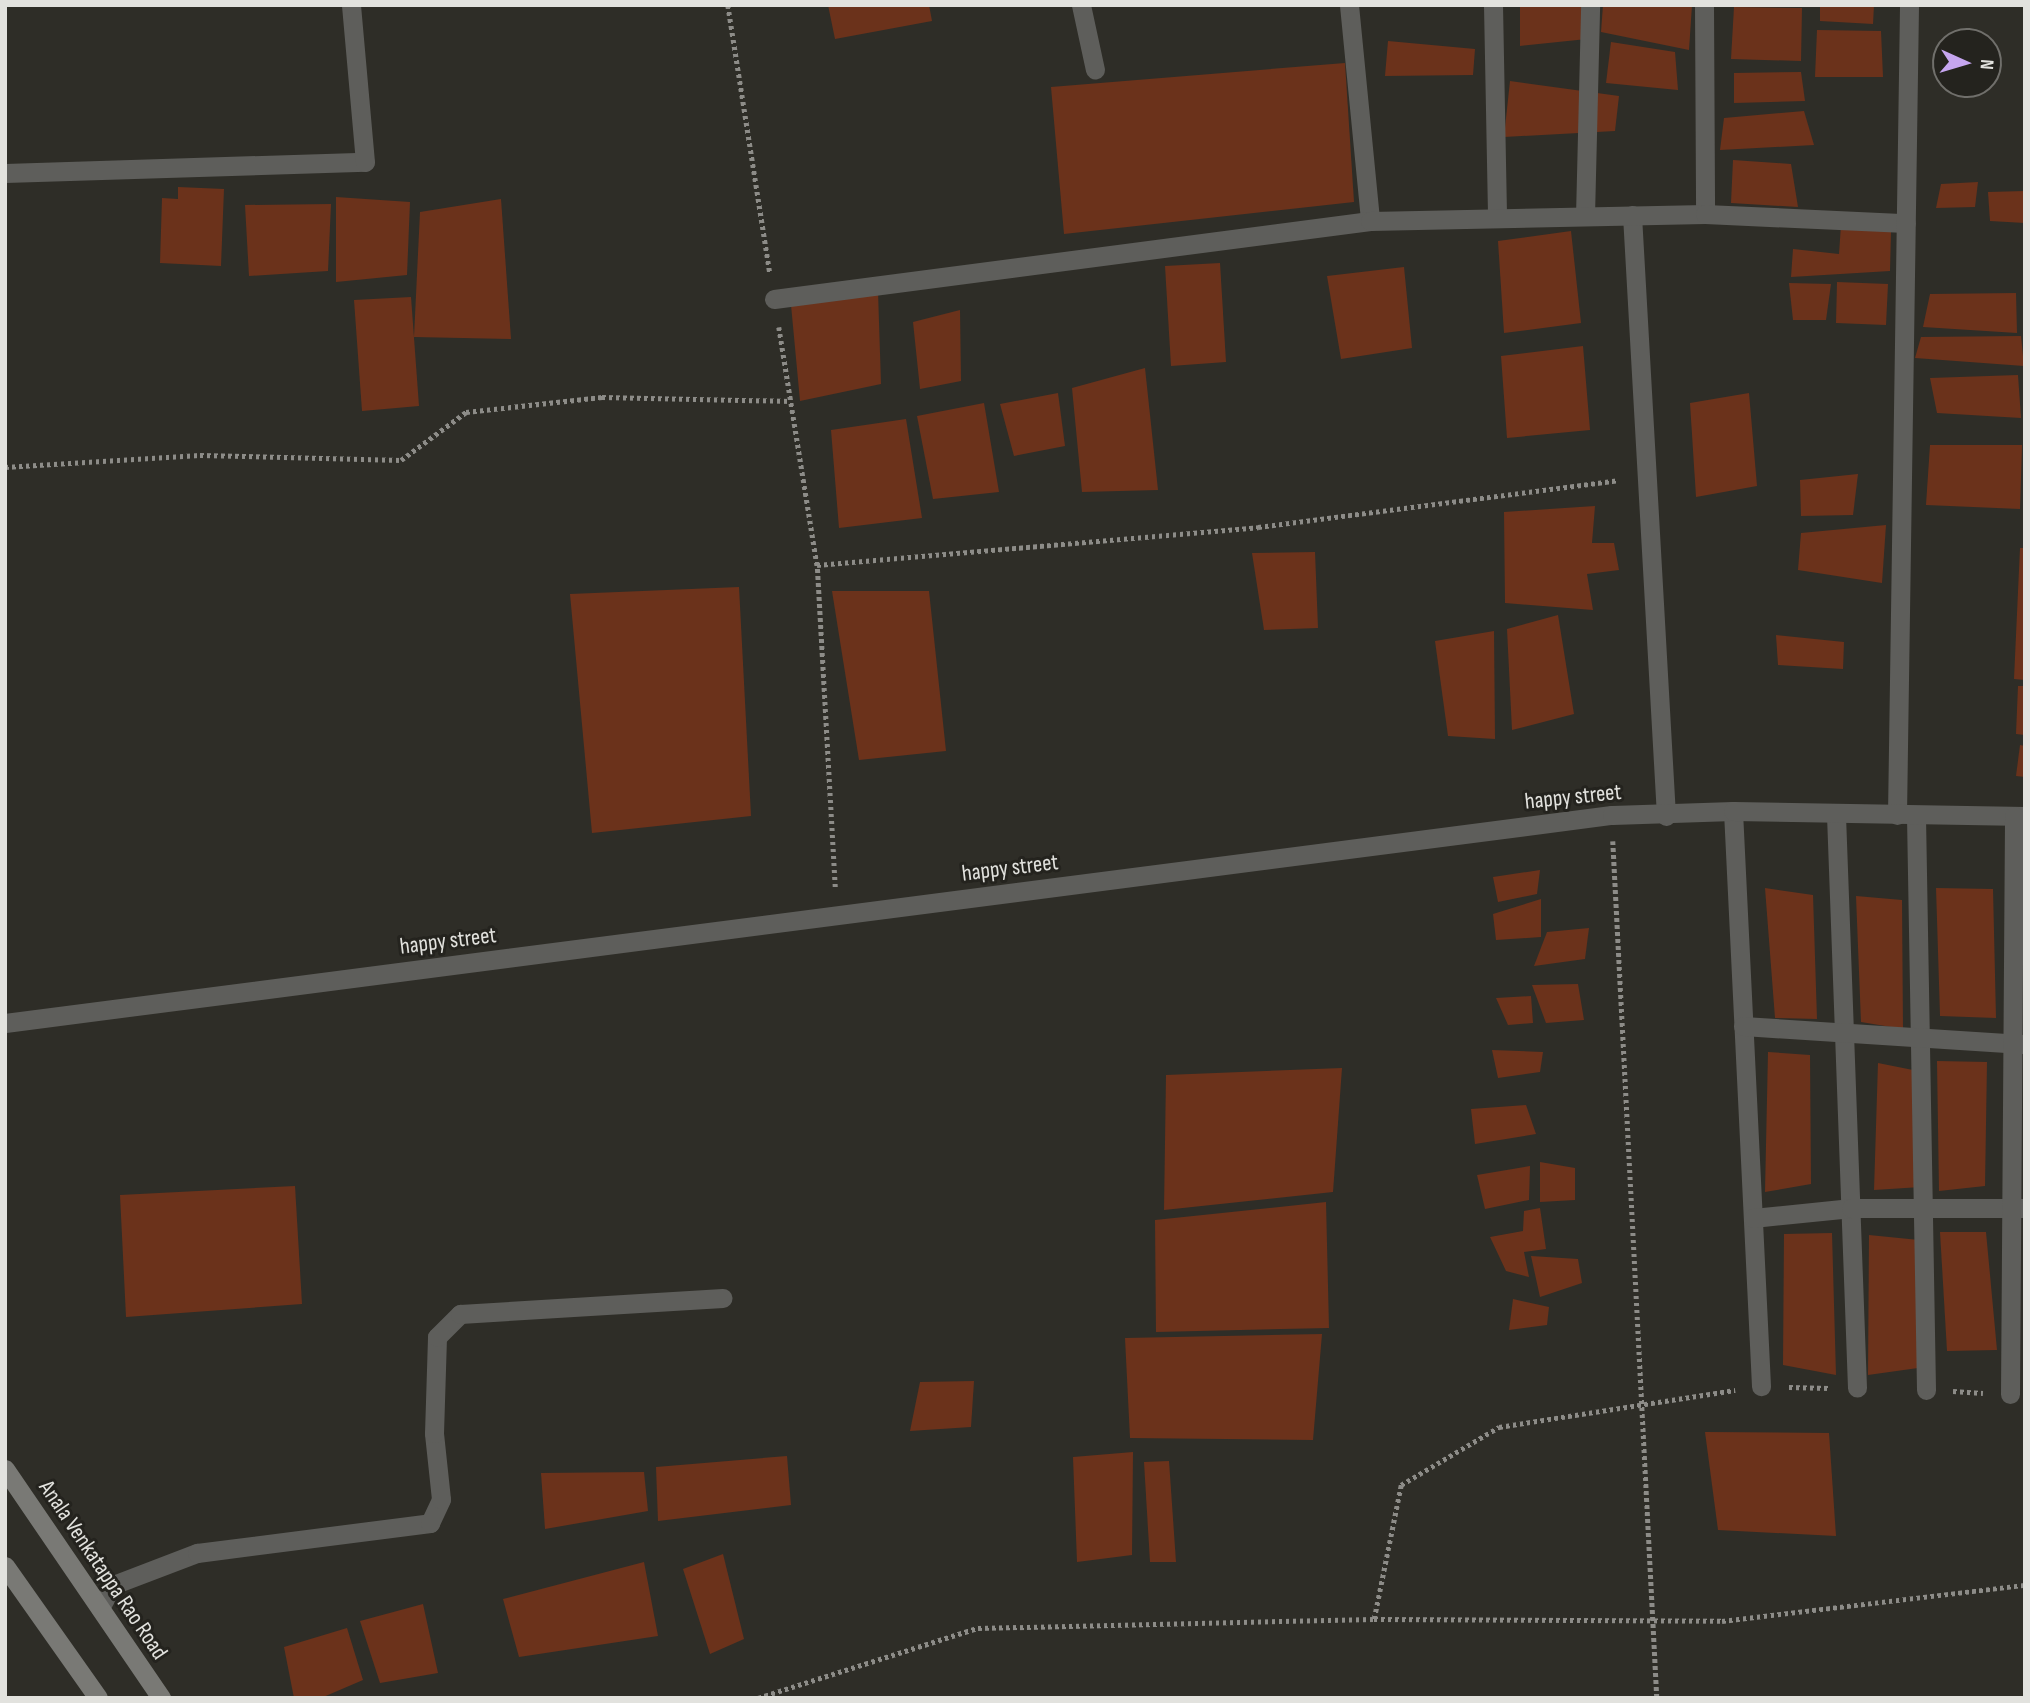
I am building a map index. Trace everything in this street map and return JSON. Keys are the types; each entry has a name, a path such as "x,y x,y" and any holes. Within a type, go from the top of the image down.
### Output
{"main road":[{"name":"Anala Venkatappa Rao Road","path":"5,1469 161,1698"},
{"path":"5,1566 99,1698"}],"street":[{"path":"5,173 365,162 351,5"},
{"path":"1081,5 1095,70"},
{"path":"1349,5 1370,221"},
{"path":"1493,5 1497,218"},
{"path":"1585,216 1590,5"},
{"path":"1704,5 1705,214"},
{"path":"1909,5 1906,223 1906,816 1920,1037 1926,1390"},
{"path":"774,299 1370,221 1705,214 1906,223"},
{"path":"1632,215 1666,816"},
{"path":"1733,811 1761,1386"},
{"name":"happy street","path":"5,1023 1612,815 1666,816 1733,811 1836,815 2020,816"},
{"path":"1836,815 1857,1388"},
{"path":"2010,1394 2018,1208 2020,816"},
{"path":"1744,1026 2018,1043"},
{"path":"1753,1217 1851,1208 2018,1208"},
{"path":"100,1608 113,1585 197,1553 430,1523 441,1499 434,1433 437,1337 460,1314 723,1298"}],"path":[{"path":"5,467 200,455 401,460 466,412 602,397 791,401"},
{"path":"837,916 817,565 1258,527 1647,476"},
{"path":"1612,815 1657,1698"},
{"path":"1374,1619 1401,1485 1499,1427 1761,1386 1857,1388"},
{"path":"1926,1390 2010,1394"},
{"path":"758,1698 978,1628 1374,1619 1722,1620 2025,1585"}],"building":[{"path":"828,5 929,5 932,21 835,39"},
{"path":"1520,5 1584,5 1587,39 1520,46"},
{"path":"1603,5 1692,5 1689,50 1601,32"},
{"path":"1820,5 1874,5 1873,24 1820,21"},
{"path":"1734,7 1802,8 1801,61 1731,59"},
{"path":"1817,30 1881,31 1883,77 1815,77"},
{"path":"1388,41 1475,49 1473,75 1385,76"},
{"path":"1611,42 1675,52 1678,90 1606,83"},
{"path":"1345,63 1354,202 1064,234 1051,87"},
{"path":"1801,72 1805,101 1734,103 1734,73"},
{"path":"1510,81 1619,96 1615,131 1504,137"},
{"path":"1804,111 1814,145 1720,150 1724,118"},
{"path":"1733,160 1791,164 1798,207 1731,203"},
{"path":"1978,182 1975,207 1936,208 1941,184"},
{"path":"178,187 224,189 221,266 160,263 162,198 178,199"},
{"path":"2025,191 2025,223 1990,221 1988,192"},
{"path":"336,197 410,202 407,275 336,282"},
{"path":"501,199 511,339 414,337 420,212"},
{"path":"331,204 328,271 249,276 245,205"},
{"path":"1841,225 1891,232 1890,271 1791,277 1793,249 1839,254"},
{"path":"1571,231 1581,323 1504,333 1498,241"},
{"path":"1220,263 1226,362 1171,366 1165,266"},
{"path":"1404,267 1412,348 1341,359 1327,276"},
{"path":"1837,282 1888,284 1886,325 1836,323"},
{"path":"1789,283 1831,284 1826,320 1793,320"},
{"path":"878,291 881,384 800,401 791,305"},
{"path":"2016,293 2017,333 1923,327 1930,294"},
{"path":"411,297 419,406 362,411 354,300"},
{"path":"960,310 961,381 920,389 913,322"},
{"path":"2021,336 2024,366 1915,358 1921,337"},
{"path":"1583,346 1590,430 1507,438 1501,356"},
{"path":"1145,368 1158,490 1082,492 1072,388"},
{"path":"2018,375 2021,418 1937,413 1930,378"},
{"path":"1058,393 1065,446 1014,456 1000,404"},
{"path":"1749,393 1757,486 1696,497 1690,403"},
{"path":"984,403 999,492 933,499 917,416"},
{"path":"906,419 922,518 839,528 831,430"},
{"path":"1930,445 2022,445 2020,509 1926,505"},
{"path":"1858,474 1853,515 1801,516 1800,480"},
{"path":"1595,506 1592,543 1614,543 1619,570 1587,574 1593,610 1505,603 1504,512"},
{"path":"1886,525 1882,583 1798,570 1801,533"},
{"path":"2020,548 2025,548 2025,680 2014,679"},
{"path":"1315,552 1318,628 1264,630 1252,553"},
{"path":"739,587 751,816 592,833 570,594"},
{"path":"832,591 929,591 946,751 859,760"},
{"path":"1558,615 1574,714 1512,730 1507,629"},
{"path":"1494,631 1495,739 1448,736 1435,641"},
{"path":"1776,635 1844,642 1843,669 1778,665"},
{"path":"2018,686 2025,686 2025,735 2016,734"},
{"path":"2020,745 2025,746 2025,777 2016,776"},
{"path":"1540,870 1537,894 1498,902 1493,877"},
{"path":"1765,888 1813,895 1817,1019 1775,1018"},
{"path":"1936,888 1993,889 1996,1018 1940,1016"},
{"path":"1856,896 1902,900 1903,1029 1861,1022"},
{"path":"1541,899 1541,937 1496,940 1493,914"},
{"path":"1589,928 1585,959 1534,966 1547,932"},
{"path":"1578,984 1584,1020 1546,1023 1532,985"},
{"path":"1531,996 1533,1023 1508,1025 1496,998"},
{"path":"1492,1050 1543,1052 1540,1072 1498,1078"},
{"path":"1768,1052 1810,1055 1811,1184 1765,1192"},
{"path":"1937,1061 1987,1062 1985,1186 1939,1191"},
{"path":"1878,1063 1918,1071 1921,1187 1874,1190"},
{"path":"1342,1068 1333,1192 1164,1210 1166,1075"},
{"path":"1526,1105 1536,1134 1475,1144 1471,1109"},
{"path":"1540,1162 1575,1168 1575,1200 1540,1202"},
{"path":"1530,1166 1529,1200 1485,1209 1477,1175"},
{"path":"295,1186 302,1304 126,1317 120,1195"},
{"path":"1326,1202 1329,1328 1156,1332 1155,1220"},
{"path":"1540,1208 1546,1249 1524,1252 1529,1277 1506,1271 1490,1237 1523,1231 1524,1211"},
{"path":"1940,1232 1986,1232 1997,1350 1947,1351"},
{"path":"1832,1233 1836,1375 1783,1365 1784,1234"},
{"path":"1869,1235 1919,1240 1918,1368 1868,1375"},
{"path":"1531,1256 1578,1259 1582,1283 1540,1297"},
{"path":"1513,1299 1549,1307 1547,1325 1509,1330"},
{"path":"1322,1334 1313,1440 1130,1438 1125,1338"},
{"path":"974,1381 971,1427 910,1431 920,1382"},
{"path":"1705,1432 1829,1433 1836,1536 1718,1530"},
{"path":"1133,1452 1132,1555 1077,1562 1073,1457"},
{"path":"787,1456 791,1505 658,1521 656,1467"},
{"path":"1169,1461 1176,1562 1150,1562 1144,1462"},
{"path":"644,1472 648,1511 545,1529 541,1473"},
{"path":"723,1554 744,1639 710,1654 683,1569"},
{"path":"644,1562 658,1636 519,1657 503,1599"},
{"path":"423,1604 438,1673 380,1683 360,1621"},
{"path":"347,1628 363,1680 321,1698 294,1698 284,1647"}]}
